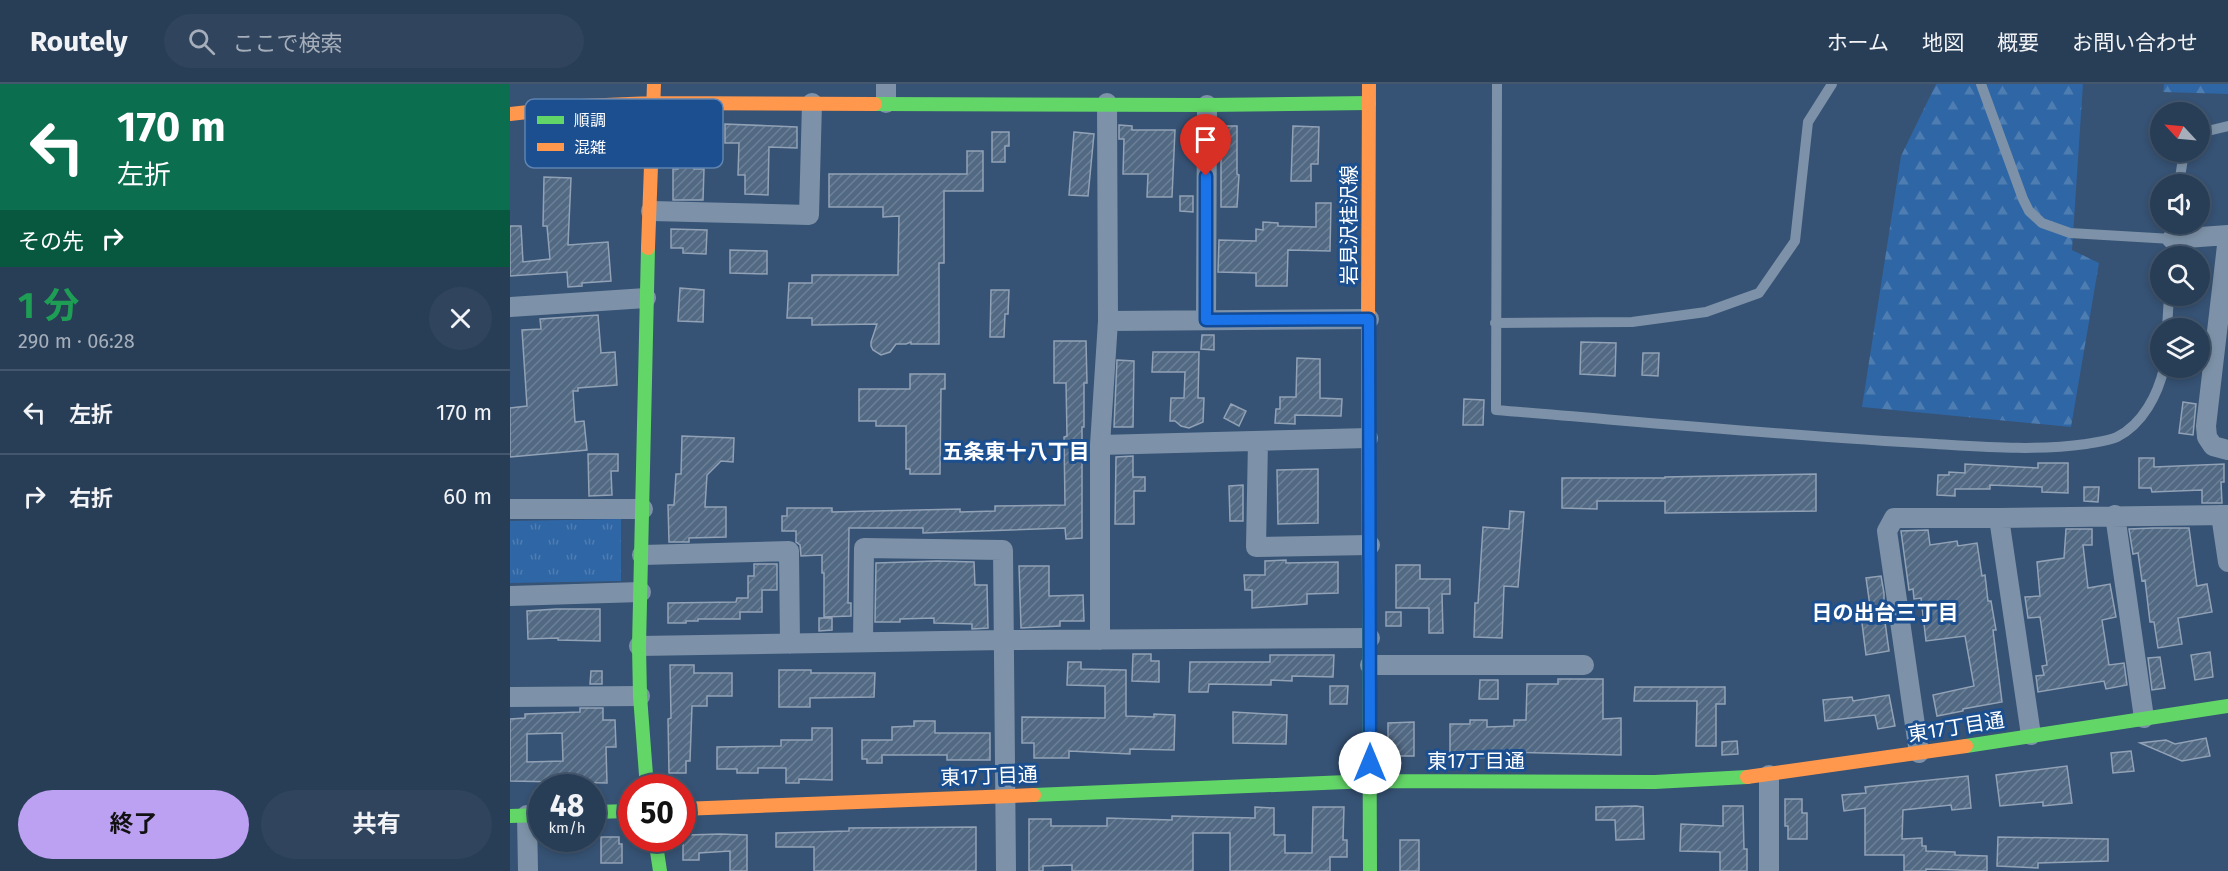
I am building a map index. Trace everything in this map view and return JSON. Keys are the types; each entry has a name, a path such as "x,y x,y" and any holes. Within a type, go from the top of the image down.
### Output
{"street":[{"path":"653,99 654,84"},
{"name":"岩見沢桂沢線","path":"1369,84 1370,871"},
{"path":"708,99 776,94 812,103 886,93 997,94 1107,103 1207,105 1368,103"},
{"path":"651,211 809,215 812,103"},
{"path":"1100,640 1100,446 1108,321 1107,103"},
{"path":"1206,320 1207,105"},
{"path":"510,114 525,112"},
{"path":"646,774 639,646 646,298 652,168"},
{"path":"2172,240 2228,236 2206,426 2207,437 2213,446 2228,450"},
{"path":"510,307 646,298"},
{"path":"1108,321 1369,319"},
{"path":"1100,446 1368,438"},
{"path":"1258,441 1256,547 1370,545"},
{"path":"510,509 643,508"},
{"path":"2115,515 2144,718"},
{"path":"1919,753 1887,531 1894,518 2225,515 2228,562"},
{"path":"1999,518 2031,735"},
{"path":"863,642 864,548 1004,550 1006,871"},
{"path":"642,555 789,551 789,644"},
{"path":"510,596 641,592"},
{"path":"639,646 1004,640 1370,638"},
{"path":"1370,665 1584,665"},
{"path":"510,698 640,696"},
{"name":"東17丁目通","path":"696,808 1370,781 1655,782 1706,780 1769,775 2228,706"},
{"path":"1769,775 1769,871"},
{"path":"526,815 528,871"},
{"path":"657,852 660,871"}],"lane":[{"path":"1497,84 1496,410 1836,439 1999,448 2061,448 2116,438 2143,415 2162,378"},
{"path":"1495,322 1632,322 1706,312 1759,293 1795,241 1809,122 1832,84"},
{"path":"1981,84 2023,199 2035,218 2049,226 2070,232 2172,240"},
{"path":"2210,130 2228,126"}],"green space":[{"path":"1936,84 2083,84 2072,250 2099,263 2071,427 1862,407 1901,156"},
{"path":"2164,84 2228,84 2228,94 2163,92"},
{"path":"621,519 621,581 510,583 510,521"}],"building":[{"path":"725,124 797,127 797,148 769,147 768,195 745,194 745,175 738,175 739,143 725,143"},
{"path":"1119,125 1132,126 1132,130 1175,130 1172,197 1147,197 1148,174 1123,174 1124,139 1119,139"},
{"path":"1221,126 1237,126 1237,174 1239,175 1237,207 1221,207"},
{"path":"1293,126 1319,127 1318,164 1311,164 1311,181 1291,181"},
{"path":"992,132 1009,132 1009,146 1005,146 1005,162 992,162"},
{"path":"1074,132 1094,134 1088,196 1069,195"},
{"path":"967,151 983,151 983,191 944,191 944,263 939,263 939,344 911,344 911,342 896,344 890,352 881,355 871,346 877,324 812,325 812,318 787,318 789,283 812,283 812,275 898,275 899,216 883,217 883,207 829,207 829,174 967,174"},
{"path":"673,169 704,169 703,200 673,200"},
{"path":"544,177 571,178 568,245 608,242 611,281 582,283 582,286 568,287 567,272 510,276 510,226 521,226 523,262 550,259 547,226 543,226"},
{"path":"1180,196 1193,196 1193,212 1180,211"},
{"path":"1316,203 1331,203 1330,251 1288,250 1287,286 1256,286 1256,273 1218,272 1219,240 1256,241 1256,229 1263,230 1263,222 1278,223 1278,226 1316,227"},
{"path":"671,229 707,230 706,254 683,253 683,248 671,248"},
{"path":"730,250 767,251 767,274 730,273"},
{"path":"680,288 704,290 703,322 678,321"},
{"path":"991,290 1009,290 1004,337 990,337"},
{"path":"598,315 601,353 615,352 617,385 578,388 578,391 573,391 575,422 584,421 587,450 510,457 510,408 527,406 522,330 541,329 540,319"},
{"path":"1202,335 1214,335 1214,350 1201,349"},
{"path":"1054,341 1086,341 1087,383 1084,383 1084,427 1082,427 1082,538 1066,539 1065,528 923,533 923,528 849,528 848,603 851,603 851,616 824,617 822,555 801,556 800,545 796,542 796,531 782,531 782,516 787,516 787,508 832,508 832,512 960,509 960,512 995,511 995,506 1065,505 1066,383 1054,383"},
{"path":"1581,342 1616,343 1615,376 1580,374"},
{"path":"1153,352 1199,352 1198,398 1204,398 1203,422 1189,428 1170,421 1171,398 1184,398 1185,372 1152,372"},
{"path":"1643,353 1659,353 1658,376 1642,375"},
{"path":"1297,358 1320,359 1320,398 1342,399 1341,416 1295,415 1295,424 1275,423 1276,409 1280,409 1280,397 1296,397"},
{"path":"1117,360 1134,361 1133,427 1114,427"},
{"path":"910,374 945,374 945,389 941,389 940,474 910,474 910,469 906,469 906,426 876,426 876,421 859,421 859,389 910,389"},
{"path":"1464,399 1484,400 1483,425 1463,425"},
{"path":"2183,402 2196,404 2193,435 2179,433"},
{"path":"1231,404 1246,411 1239,426 1224,418"},
{"path":"682,436 734,438 733,462 721,461 707,475 705,507 726,507 726,537 689,538 689,542 669,542 668,505 674,505 676,474 681,474"},
{"path":"588,454 618,454 618,471 611,471 612,495 589,496"},
{"path":"1133,456 1133,477 1145,477 1145,491 1134,491 1134,524 1115,524 1116,457"},
{"path":"2139,458 2154,458 2154,467 2224,464 2224,482 2221,482 2222,503 2202,503 2202,490 2152,492 2151,488 2139,488"},
{"path":"2038,463 2068,463 2068,493 2042,492 2042,487 1990,485 1990,489 1955,489 1955,496 1937,495 1938,475 1949,475 1949,472 1965,473 1965,464 2038,468"},
{"path":"1318,469 1318,523 1278,524 1277,470"},
{"path":"1816,474 1816,511 1665,513 1665,501 1597,501 1597,509 1562,508 1562,478"},
{"path":"1243,485 1243,521 1230,521 1229,486"},
{"path":"2084,487 2099,487 2098,502 2084,501"},
{"path":"1510,511 1524,512 1518,587 1504,586 1502,638 1474,637 1483,527 1509,529"},
{"path":"2189,528 2197,586 2207,584 2212,612 2178,618 2182,644 2158,648 2154,622 2150,622 2145,580 2142,581 2138,553 2133,554 2129,529"},
{"path":"2066,529 2092,529 2092,545 2083,545 2088,588 2110,584 2116,617 2102,620 2109,665 2124,663 2127,685 2106,689 2104,681 2038,692 2036,676 2044,675 2042,666 2047,665 2040,617 2028,618 2025,597 2040,596 2037,562 2064,558"},
{"path":"1928,530 1930,545 1957,541 1958,546 1977,543 1982,576 1985,575 1988,601 1991,601 1996,630 1993,630 2002,702 1937,716 1933,695 1974,686 1965,636 1926,641 1921,598 1914,599 1913,589 1909,590 1901,531"},
{"path":"1286,560 1286,563 1338,562 1338,593 1307,594 1307,604 1252,608 1252,590 1245,590 1244,575 1265,575 1265,561"},
{"path":"974,562 975,585 987,585 988,628 972,629 972,624 934,623 934,618 875,622 876,563"},
{"path":"754,564 777,564 777,590 762,590 762,612 740,612 740,619 698,619 698,621 686,621 686,623 668,623 668,603 736,602 737,598 748,598 748,576 754,576"},
{"path":"1396,565 1420,565 1420,579 1450,579 1450,594 1442,594 1443,633 1429,633 1429,608 1396,608"},
{"path":"1019,566 1049,566 1049,596 1083,595 1084,621 1060,621 1060,626 1021,628"},
{"path":"1881,576 1889,651 1866,655 1861,615 1871,613 1866,578"},
{"path":"600,609 600,641 558,640 558,638 528,639 527,611"},
{"path":"1386,612 1401,612 1401,626 1386,626"},
{"path":"819,618 832,618 832,630 819,631"},
{"path":"2210,652 2213,677 2195,680 2191,655"},
{"path":"1133,654 1151,654 1151,661 1159,661 1159,682 1132,681"},
{"path":"1270,655 1334,655 1333,677 1292,676 1292,681 1271,680 1271,685 1209,684 1208,692 1189,692 1190,662 1270,662"},
{"path":"2160,657 2165,688 2152,690 2148,658"},
{"path":"1068,662 1081,662 1081,669 1126,670 1126,716 1175,715 1174,750 1130,749 1130,754 1069,751 1069,758 1034,758 1034,743 1022,743 1022,717 1105,718 1105,686 1067,685"},
{"path":"670,665 694,665 694,673 732,673 732,696 707,696 707,706 692,706 690,761 686,761 686,773 669,773"},
{"path":"779,670 811,670 811,673 875,673 874,697 810,698 810,707 779,707"},
{"path":"591,671 602,671 602,684 590,684"},
{"path":"1558,679 1603,679 1603,719 1621,718 1621,755 1503,752 1503,757 1471,758 1470,755 1450,755 1450,724 1470,724 1470,720 1487,720 1487,727 1514,726 1514,720 1526,720 1527,684 1558,684"},
{"path":"1480,680 1498,680 1498,699 1479,699"},
{"path":"1330,686 1348,686 1347,704 1330,704"},
{"path":"1635,687 1725,687 1725,704 1716,704 1716,746 1696,746 1697,701 1634,701"},
{"path":"1889,695 1895,726 1878,729 1875,715 1825,721 1823,700 1852,697 1853,701"},
{"path":"580,708 603,708 603,720 615,720 616,747 606,747 607,783 606,774 528,774 528,781 510,781 510,719 525,718 525,714 580,712","holes":["562,733 563,761 527,762 527,734"]},
{"path":"1233,712 1287,715 1286,744 1233,743"},
{"path":"914,721 935,721 935,733 990,733 990,760 947,760 947,755 882,755 882,763 867,763 867,759 862,759 862,740 892,740 892,727 914,726"},
{"path":"1414,722 1414,756 1388,756 1388,723"},
{"path":"812,728 832,728 832,780 799,779 799,783 786,783 786,768 758,768 758,773 737,773 737,769 717,769 717,747 781,746 781,740 812,740"},
{"path":"2206,738 2210,756 2182,761 2140,743 2166,740 2175,744"},
{"path":"1737,741 1738,754 1722,755 1722,742"},
{"path":"2131,751 2134,771 2113,773 2111,753"},
{"path":"2067,766 2072,803 2043,806 2043,802 2000,806 1996,775"},
{"path":"1968,776 1971,808 1952,810 1951,805 1903,810 1902,839 1922,838 1922,846 1926,846 1926,851 1987,856 1987,871 1926,869 1926,871 1904,871 1904,855 1865,855 1865,808 1844,811 1842,795 1866,793 1865,787"},
{"path":"1785,799 1802,799 1802,813 1807,813 1807,839 1788,839 1788,826 1785,826"},
{"path":"1723,806 1743,806 1747,871 1720,871 1720,852 1680,851 1681,824 1723,826"},
{"path":"1255,807 1274,808 1274,835 1285,835 1285,853 1312,853 1313,807 1344,807 1343,840 1347,840 1347,857 1330,857 1330,871 1230,871 1230,833 1193,833 1193,871 1072,871 1072,865 1043,866 1043,871 1029,871 1029,819 1051,819 1051,826 1107,826 1107,818 1172,820 1172,816 1255,818"},
{"path":"1596,807 1643,807 1644,839 1616,840 1615,820 1596,820"},
{"path":"976,827 976,871 814,871 814,847 776,847 776,833 849,831 849,828"},
{"path":"696,835 747,835 747,871 730,871 730,851 699,853 699,860 683,860 683,852 696,852"},
{"path":"606,837 618,837 618,852 622,852 622,863 601,863 601,852 606,852"},
{"path":"1998,837 2108,839 2108,861 2038,863 2038,868 1997,866"},
{"path":"1400,840 1419,840 1419,871 1400,871"}],"traffic: fast":[{"path":"875,104 1369,103"},
{"path":"646,774 639,646 648,248"},
{"path":"1368,325 1370,871"},
{"path":"1966,746 2228,706"},
{"path":"1034,795 1370,781 1655,782 1747,777"},
{"path":"606,812 618,811"},
{"path":"510,816 528,815"},
{"path":"657,852 660,871"}],"traffic: slow":[{"path":"653,99 654,84"},
{"path":"1368,325 1369,84"},
{"path":"723,103 875,104"},
{"path":"510,114 525,112"},
{"path":"648,248 651,168"},
{"path":"1747,777 1966,746"},
{"path":"696,808 1034,795"}],"district":[{"name":"五条東十八丁目","path":"1016,452"},
{"name":"日の出台三丁目","path":"1885,613"}],"route":[{"path":"1206,176 1206,320 1369,319 1370,763"}]}
